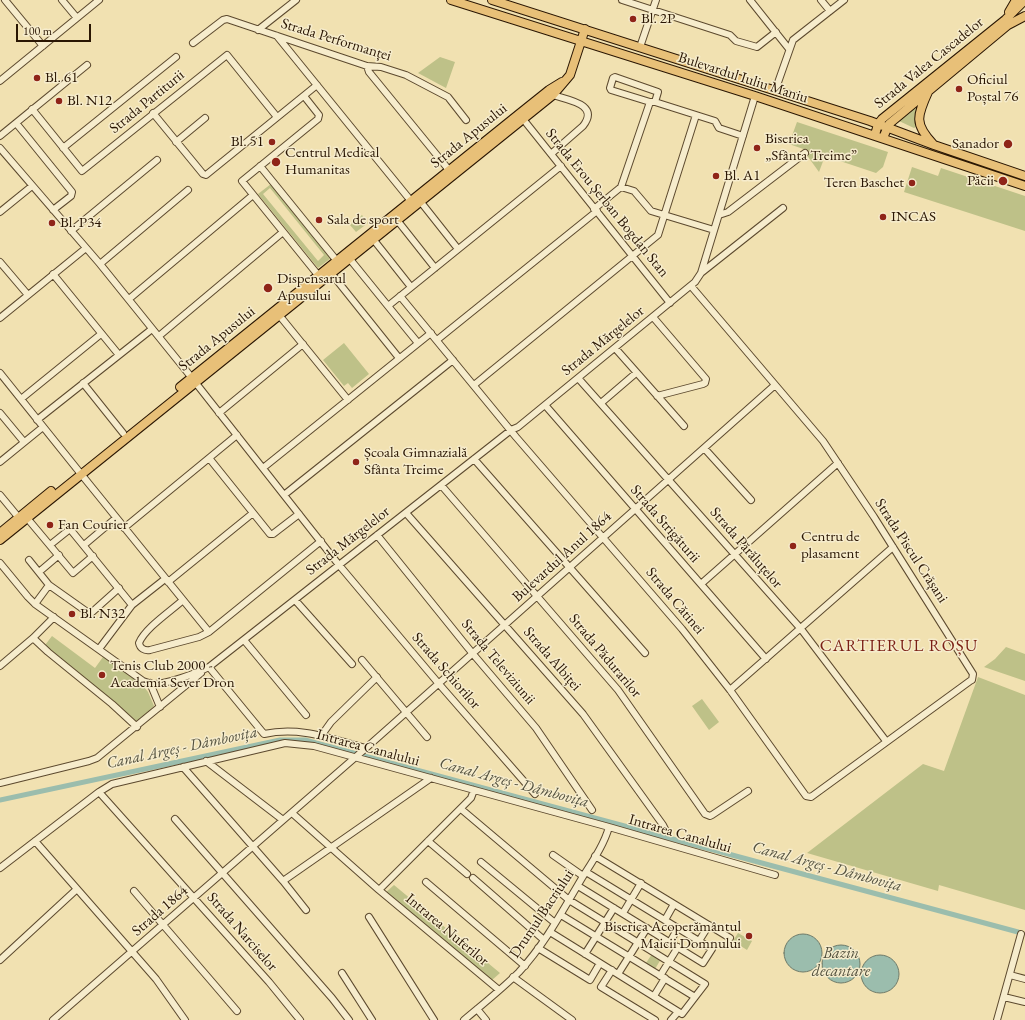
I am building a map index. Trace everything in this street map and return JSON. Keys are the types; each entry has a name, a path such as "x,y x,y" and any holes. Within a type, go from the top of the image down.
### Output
{"main road":[{"name":"Bulevardul Iuliu Maniu","path":"451,0 582,40 755,96 1025,186"},
{"name":"Bulevardul Iuliu Maniu","path":"493,0 878,124 1025,176"},
{"path":"1005,20 1016,0"},
{"name":"Strada Valea Cascadelor","path":"879,137 878,124 882,119 1005,20 1025,0"},
{"name":"Strada Valea Cascadelor","path":"879,137 887,127 1008,25 1025,16"},
{"name":"Strada Apusului","path":"416,200 566,80 571,72 585,30"},
{"path":"930,90 921,109 920,123 922,132 934,145"},
{"name":"Strada Apusului","path":"329,271 337,261 395,218 449,170 521,116"},
{"name":"Strada Apusului","path":"0,533 79,472 320,278 373,240 395,218"},
{"name":"Strada Apusului","path":"0,540 123,433 193,380"},
{"path":"18,518 27,518"}],"street":[{"path":"5,0 43,46"},
{"path":"62,0 77,18"},
{"path":"0,81 100,0"},
{"path":"258,30 296,0"},
{"path":"622,0 730,35 736,41 757,47 776,32"},
{"path":"640,47 656,0"},
{"path":"750,0 789,49"},
{"path":"821,0 830,11"},
{"path":"775,91 789,49 795,38 844,0"},
{"name":"Strada Performanței","path":"193,43 224,19 367,66 381,67 406,75 448,97 466,120"},
{"path":"277,36 317,85 458,249"},
{"name":"Strada Partiturii","path":"32,109 82,171 225,56 229,56 277,117"},
{"path":"63,148 176,57"},
{"path":"0,136 87,65"},
{"path":"367,66 369,72 449,170"},
{"path":"437,340 622,187 652,102 658,92 615,77 613,78 610,88 611,90 652,102 696,115 715,121 719,128 743,136"},
{"path":"153,113 203,174 206,175 317,85"},
{"path":"551,92 582,105 588,111 588,114 586,122 583,126 551,154"},
{"path":"304,96 319,117 242,182 320,278"},
{"name":"Strada Mărgelelor","path":"150,683 157,683 188,676 209,667 511,430 518,427 691,286 700,273 719,216 755,96"},
{"path":"474,385 658,235 696,115"},
{"name":"Strada Erou Șerban Bogdan Stan","path":"521,116 670,303"},
{"path":"176,142 205,118"},
{"path":"16,123 72,192 71,196 53,210"},
{"name":"Strada Schiorilor","path":"0,148 129,299 339,565 439,684 535,794"},
{"path":"719,216 728,212 805,152"},
{"path":"71,231 157,160"},
{"path":"260,166 337,261"},
{"path":"388,306 561,166"},
{"path":"0,212 32,186"},
{"path":"622,187 634,191 651,211 714,230"},
{"path":"100,264 188,190"},
{"path":"129,299 253,195"},
{"name":"Strada Mărgelelor","path":"700,273 783,208"},
{"path":"395,218 435,268"},
{"path":"159,336 283,232"},
{"path":"373,240 411,287"},
{"path":"0,318 86,248"},
{"path":"349,258 418,343"},
{"path":"0,262 28,295"},
{"path":"329,271 399,358"},
{"path":"53,274 119,355"},
{"name":"Strada Piscul Crășani","path":"691,286 823,441 893,547 973,674 970,682 809,797"},
{"name":"Strada Cătinei","path":"400,296 511,430 682,629 730,690 809,797"},
{"path":"277,312 348,400"},
{"path":"653,317 706,380 703,384 657,396"},
{"path":"37,420 152,329"},
{"path":"262,468 431,333"},
{"path":"21,399 101,334"},
{"path":"219,412 303,344"},
{"path":"615,348 684,426"},
{"path":"284,495 453,360"},
{"path":"0,373 209,632"},
{"path":"600,403 636,373"},
{"name":"Strada Părăluțelor","path":"578,378 800,630 886,741"},
{"path":"83,383 123,433"},
{"name":"Bulevardul Anul 1864","path":"355,757 775,385"},
{"name":"Strada Strigăturii","path":"545,405 766,659"},
{"path":"0,413 24,442"},
{"path":"0,462 43,427"},
{"path":"124,528 236,435"},
{"path":"704,448 751,500"},
{"path":"209,458 269,533 272,534 299,514"},
{"path":"474,459 645,653"},
{"path":"701,584 838,463"},
{"name":"Strada Pădurarilor","path":"441,485 618,690 705,814 710,816 712,815 748,791"},
{"path":"0,495 18,518"},
{"path":"99,650 132,605 167,580 253,513"},
{"name":"Strada Albiței","path":"406,513 582,714 659,819 666,831"},
{"path":"27,518 73,573 93,556"},
{"path":"84,545 116,518"},
{"path":"50,545 70,529 132,605"},
{"name":"Strada Televiziunii","path":"377,535 473,654 536,728 592,810"},
{"path":"183,600 146,633 140,641 142,648 145,650 150,650 199,637 209,632 321,541"},
{"path":"730,690 893,547"},
{"path":"39,572 59,556"},
{"path":"30,560 49,585 90,614 119,588"},
{"path":"1,567 35,604 143,681 150,683 160,707"},
{"path":"35,604 49,585"},
{"path":"295,600 352,664"},
{"path":"0,666 33,638 54,617"},
{"path":"33,638 112,704 137,727"},
{"path":"244,640 306,715"},
{"path":"362,660 427,737"},
{"path":"0,783 97,758 209,667 264,734 294,731 321,736 366,748"},
{"path":"321,736 331,722 377,677"},
{"name":"Intrarea Canalului","path":"0,868 98,792 118,782 285,743 314,746 355,757 609,827 775,875"},
{"name":"Strada 1864","path":"54,1020 355,757"},
{"path":"206,761 283,820"},
{"path":"183,767 253,846 306,910"},
{"path":"283,881 431,778"},
{"path":"379,890 461,809 471,798 474,790"},
{"name":"Strada Narciselor","path":"98,792 195,898 269,982 300,1020"},
{"path":"461,809 569,900 705,984 682,1014 550,932"},
{"name":"Intrarea Nuferilor","path":"292,813 379,890 499,990"},
{"path":"175,818 332,998 349,1020"},
{"name":"Drumul Bacriului","path":"464,1020 513,977 538,948 550,932 578,886 606,838 609,827"},
{"path":"35,841 156,980 185,1020"},
{"path":"428,841 467,874"},
{"path":"553,855 631,899 712,949 703,963 578,886"},
{"path":"595,856 730,938"},
{"path":"481,862 555,923"},
{"path":"473,878 544,940"},
{"path":"426,882 524,966"},
{"path":"623,913 640,883"},
{"path":"0,960 76,889"},
{"path":"134,891 237,1011"},
{"path":"665,920 674,904"},
{"path":"585,954 614,908"},
{"path":"561,914 695,997"},
{"path":"369,917 434,1020"},
{"path":"699,942 709,925"},
{"path":"618,974 647,928"},
{"path":"670,942 678,928"},
{"path":"997,1020 1021,934"},
{"path":"654,996 669,961 678,947"},
{"path":"538,948 655,1020"},
{"path":"590,980 600,963"},
{"path":"601,987 612,970"},
{"path":"342,973 372,1020"},
{"path":"1010,975 1025,980"},
{"path":"513,977 572,1020"},
{"path":"1004,997 1025,1002"},
{"path":"477,1009 486,1020"},
{"path":"671,1020 678,1012"}],"green space":[{"path":"440,57 455,62 446,88 418,73"},
{"path":"919,104 916,127 914,128 899,121"},
{"path":"797,122 888,152 883,167 876,173 825,156 819,172 806,154 809,151 789,144"},
{"path":"912,167 938,176 941,168 1025,196 1025,231 904,192"},
{"path":"271,184 331,258 318,268 258,194","holes":["270,188 324,255 318,261 263,194"]},
{"path":"362,215 368,223 356,232 350,225"},
{"path":"344,343 369,374 352,388 348,383 344,386 323,360"},
{"name":"Tenis Club 2000 - Academia Sever Dron","path":"52,636 95,668 103,657 140,682 148,692 154,706 136,724 89,681 42,649"},
{"path":"1006,647 1025,654 1025,681 984,667 995,659"},
{"path":"978,677 1025,695 1025,910 939,885 938,891 807,853 923,764 944,771"},
{"path":"702,699 719,722 709,730 692,706"},
{"path":"394,885 500,973 491,981 385,893"},
{"path":"738,933 752,941 747,950 733,941"},
{"path":"652,954 661,959 655,969 646,963"}],"water":[{"name":"Bazin decantare","path":"799,934 807,934 814,937 819,942 822,953 819,964 814,969 807,972 799,972 792,969 787,964 784,957 784,949 787,942 792,937"},
{"name":"Bazin decantare","path":"837,945 845,945 855,950 859,957 859,971 855,978 845,983 837,983 827,978 825,975 822,968 822,960 827,950 830,948"},
{"name":"Bazin decantare","path":"876,955 884,955 891,958 896,963 899,974 896,985 891,990 884,993 876,993 869,990 864,985 861,978 861,970 864,963 869,958"}],"waterway":[{"name":"Canal Argeș - Dâmbovița","path":"0,800 280,740 305,740 1018,932"}],"place":[{"name":"Bl. 2P","path":"633,19"},
{"name":"Bl. 61","path":"37,78"},
{"name":"Oficiul Poștal 76","path":"959,89"},
{"name":"Bl. N12","path":"59,101"},
{"name":"Bl. 51","path":"272,142"},
{"name":"Sanador","path":"1008,144"},
{"name":"Biserica „Sfânta Treime”","path":"757,148"},
{"name":"Centrul Medical Humanitas","path":"276,162"},
{"name":"Bl. A1","path":"716,176"},
{"name":"Păcii","path":"1003,181"},
{"name":"Teren Baschet","path":"912,183"},
{"name":"INCAS","path":"883,217"},
{"name":"Sala de sport","path":"319,220"},
{"name":"Bl. P34","path":"52,223"},
{"name":"Dispensarul Apusului","path":"268,288"},
{"name":"Școala Gimnazială Sfânta Treime","path":"356,462"},
{"name":"Fan Courier","path":"50,525"},
{"name":"Centru de plasament","path":"793,546"},
{"name":"Bl. N32","path":"72,614"},
{"name":"Tenis Club 2000 - Academia Sever Dron","path":"102,675"},
{"name":"Biserica Acoperământul Maicii Domnului","path":"749,936"}],"district":[{"name":"CARTIERUL ROȘU","path":"899,646"}]}
